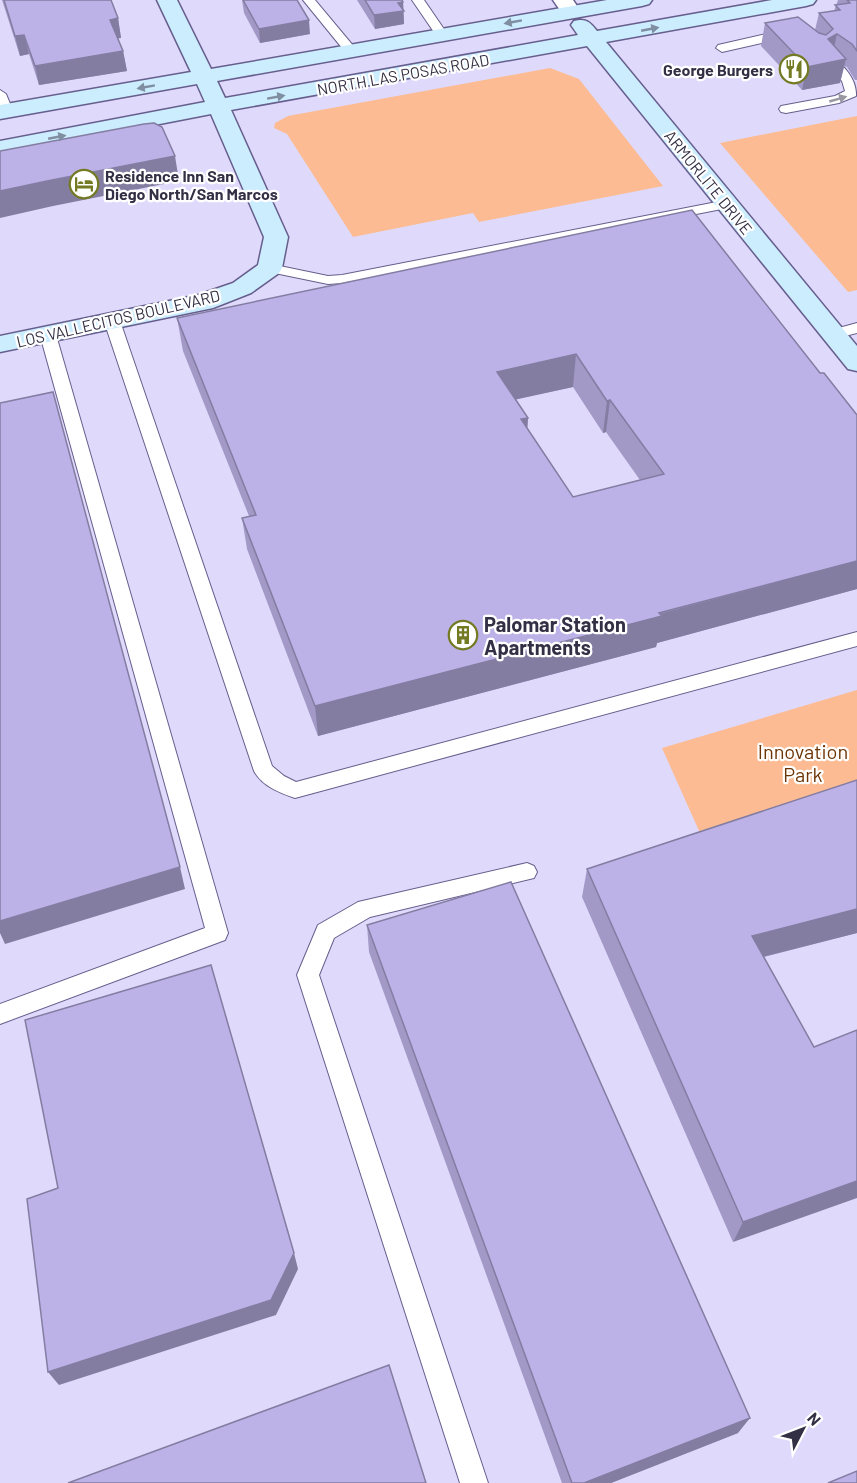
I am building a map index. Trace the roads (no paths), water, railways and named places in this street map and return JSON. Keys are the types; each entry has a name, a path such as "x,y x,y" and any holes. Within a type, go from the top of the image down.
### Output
{"main road":[{"path":"167,0 276,237 270,268"},
{"name":"NORTH LAS POSAS ROAD","path":"2,106 204,77 442,35 567,6 642,0"},
{"name":"NORTH LAS POSAS ROAD","path":"0,148 806,0"},
{"name":"ARMORLITE DRIVE","path":"567,6 857,363"},
{"name":"LOS VALLECITOS BOULEVARD","path":"0,345 204,302 242,288 270,268"}],"lane":[{"path":"309,0 351,51"},
{"path":"418,0 442,35"},
{"path":"722,48 789,33 802,35"},
{"path":"786,109 839,99 851,93 852,89 848,80 831,63"},
{"path":"270,268 328,280 342,279 727,204"},
{"path":"112,321 264,771 277,782 295,790 857,639"},
{"path":"833,334 857,328"},
{"path":"0,1014 217,933 53,393 48,335"},
{"path":"474,1483 308,975 326,932 365,909 526,872"}],"place":[{"name":"George Burgers","path":"794,69"},
{"name":"Residence Inn San Diego North/San Marcos","path":"84,184"},
{"name":"Palomar Station Apartments","path":"463,635"}],"park label":[{"name":"Innovation Park","path":"803,762"}]}
